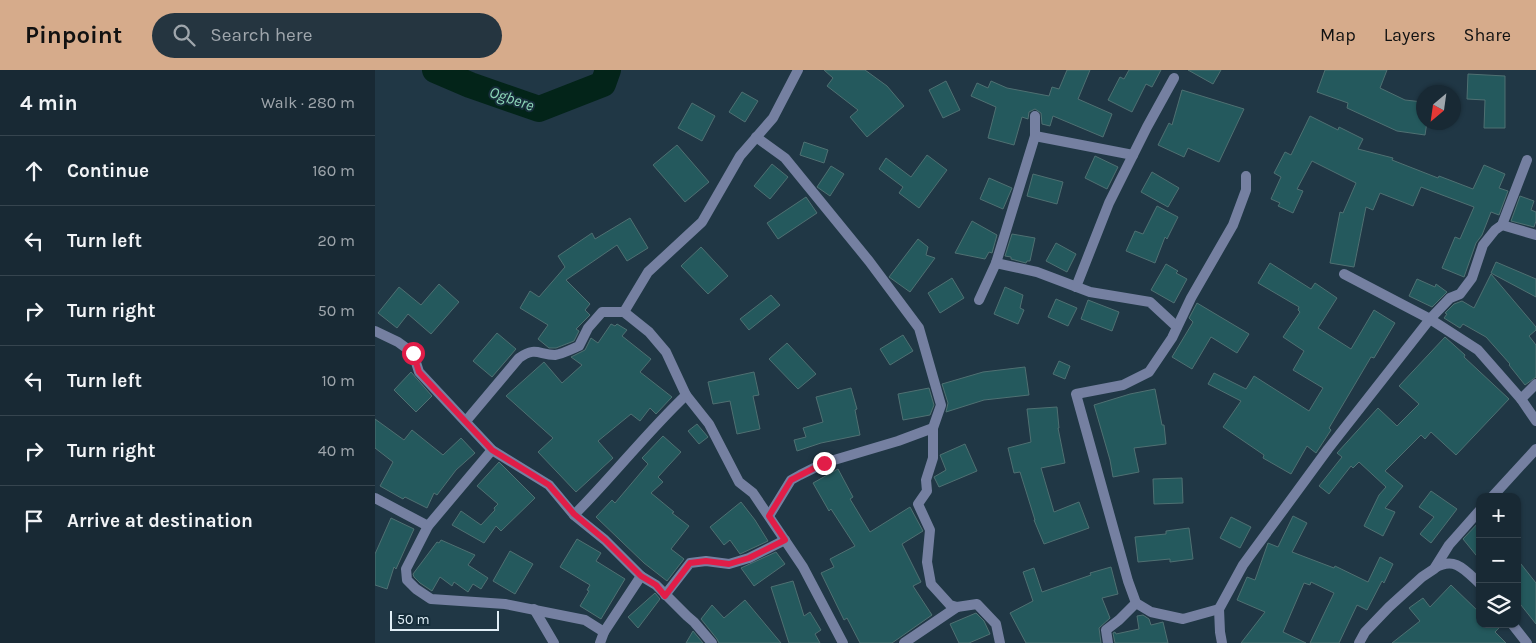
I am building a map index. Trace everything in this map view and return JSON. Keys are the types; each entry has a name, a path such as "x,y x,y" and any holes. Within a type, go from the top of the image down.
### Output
{"street":[{"path":"624,312 648,272 702,222 739,156 773,118 798,70"},
{"path":"1076,287 1109,203 1174,78"},
{"path":"979,300 996,263 1035,136 1035,116"},
{"path":"1035,136 1133,154"},
{"path":"756,137 785,158 869,261 919,328 941,404 933,428 933,458 926,480 927,491 919,504 930,530 927,562 931,584 950,605 957,607 977,604 996,624 1000,643"},
{"path":"1222,643 1219,632 1219,609 1249,557 1328,449 1430,319 1450,298 1460,294 1473,278 1483,246 1495,230 1502,225 1527,160"},
{"path":"1219,609 1183,619 1151,612 1136,603 1128,581 1076,394 1123,385 1149,372 1172,338 1191,298 1233,225 1246,190 1246,176"},
{"path":"1502,225 1536,235"},
{"path":"996,263 1037,272 1090,292 1150,302 1177,327"},
{"path":"1344,274 1430,319 1478,350 1521,400 1536,421"},
{"path":"466,421 523,355 528,352 540,351 556,355 579,346 588,328 602,312 624,312 649,332 666,352 686,395 709,424 739,482 753,493 803,567 843,643"},
{"path":"375,331 398,342 413,353 419,372 492,450 549,485 574,514 605,540 641,576 656,585 665,596 694,622 712,643"},
{"path":"1521,400 1536,384"},
{"path":"574,514 602,487 657,423 686,395"},
{"path":"769,516 791,480 800,475 824,463 898,441 933,428"},
{"path":"1496,493 1536,449"},
{"path":"492,450 428,526 406,569 407,580 431,599 505,604 585,620 604,632"},
{"path":"375,498 428,526"},
{"path":"1434,568 1449,545 1476,515"},
{"path":"665,596 690,563 706,561 729,564 749,558 785,540"},
{"path":"1359,643 1365,632 1389,607 1421,577 1434,568 1444,563 1458,565 1479,583"},
{"path":"600,643 604,632 641,576"},
{"path":"1108,643 1106,630 1136,603"},
{"path":"904,643 957,607"},
{"path":"534,610 554,643"},
{"path":"1515,628 1527,643"}],"building":[{"path":"824,70 865,70 887,86 904,106 867,137 850,117 858,110 827,86 833,78"},
{"path":"1067,70 1090,70 1078,99 1112,114 1103,137 1053,116 1050,126 1042,124 1041,113 1035,109 1029,112 1028,119 1022,117 1014,145 988,138 996,107 971,96 977,83 988,88 991,81 1007,88 1049,96 1052,87 1059,89"},
{"path":"1129,70 1161,70 1152,87 1146,84 1132,112 1108,100 1120,77 1124,79"},
{"path":"1188,70 1221,70 1213,84"},
{"path":"1325,70 1387,70 1380,88 1405,100 1416,101 1416,130 1426,130 1425,135 1397,131 1347,108 1348,103 1317,92"},
{"path":"1468,74 1505,76 1505,128 1484,128 1485,100 1467,99"},
{"path":"946,81 960,110 943,118 929,90"},
{"path":"1182,90 1244,109 1219,162 1188,148 1184,157 1158,145 1169,123 1172,125"},
{"path":"742,92 758,101 745,122 729,112"},
{"path":"692,103 715,116 702,141 678,128"},
{"path":"1310,116 1338,130 1339,127 1363,139 1358,149 1393,158 1392,160 1438,178 1439,176 1473,189 1484,165 1505,174 1499,188 1508,191 1499,215 1491,212 1482,235 1476,243 1464,277 1442,268 1455,237 1460,239 1474,207 1421,187 1413,206 1380,193 1373,210 1366,207 1354,267 1330,263 1340,212 1343,213 1356,183 1312,161 1297,189 1303,191 1293,213 1278,206 1280,203 1271,199 1281,177 1274,173 1285,152 1291,155"},
{"path":"804,142 828,150 824,163 800,155"},
{"path":"677,145 709,182 685,202 653,165"},
{"path":"927,155 947,170 919,208 899,193 903,187 879,169 886,158 911,177"},
{"path":"1095,156 1118,167 1107,189 1085,178"},
{"path":"772,164 788,177 770,199 754,186"},
{"path":"831,166 844,174 830,196 817,187"},
{"path":"1152,172 1179,188 1168,207 1141,192"},
{"path":"1033,174 1063,182 1057,204 1027,196"},
{"path":"989,178 1012,188 1003,209 980,199"},
{"path":"1520,196 1534,201 1531,210 1536,212 1534,227 1511,221"},
{"path":"806,197 817,213 778,239 767,223"},
{"path":"1157,206 1178,217 1167,239 1165,237 1155,263 1126,251 1135,231 1143,234"},
{"path":"630,218 648,248 627,261 617,245 566,280 590,304 585,310 590,315 576,329 579,331 574,341 556,348 549,348 538,339 548,325 520,308 530,291 539,297 565,267 558,256 592,233 595,239"},
{"path":"972,221 997,235 992,253 989,252 985,259 955,253"},
{"path":"1012,234 1035,238 1030,261 1026,263 1005,256"},
{"path":"918,239 928,247 926,255 935,258 910,292 889,277"},
{"path":"1056,243 1076,254 1067,272 1046,261"},
{"path":"701,247 728,276 708,294 681,266"},
{"path":"1496,262 1536,279 1536,297 1491,273"},
{"path":"1270,263 1311,289 1315,283 1337,298 1318,328 1351,349 1374,310 1395,323 1374,358 1371,357 1329,428 1331,430 1316,453 1307,446 1291,474 1263,458 1264,455 1223,427 1241,401 1208,384 1214,373 1246,389 1254,376 1309,411 1323,388 1293,370 1304,351 1283,337 1300,312 1298,310 1299,307 1258,283"},
{"path":"1166,264 1178,271 1176,273 1187,279 1174,303 1151,290"},
{"path":"1491,274 1536,327 1536,330 1529,336 1536,345 1536,377 1525,385 1510,364 1486,337 1463,324 1460,328 1444,318 1447,314 1445,313 1454,304 1462,301 1474,308"},
{"path":"952,278 964,298 940,313 928,293"},
{"path":"1417,279 1435,287 1436,284 1447,292 1432,307 1409,296"},
{"path":"439,284 459,302 431,334 408,314 397,328 378,313 399,287 421,305"},
{"path":"1005,287 1023,295 1020,308 1024,310 1018,324 994,314"},
{"path":"771,295 780,305 749,330 740,319"},
{"path":"1056,299 1077,308 1068,326 1048,317"},
{"path":"1088,300 1119,312 1112,331 1081,319"},
{"path":"1197,303 1249,334 1237,353 1211,337 1192,369 1172,357 1193,322 1189,318"},
{"path":"611,324 615,326 617,324 627,330 622,336 651,359 640,372 672,397 656,414 650,408 640,421 631,414 598,441 613,458 576,492 538,452 553,438 506,396 544,362 562,383 582,365 571,357 585,350 591,338 598,343"},
{"path":"497,333 516,349 492,377 473,361"},
{"path":"903,335 913,351 890,365 880,349"},
{"path":"1445,337 1509,399 1456,455 1431,432 1425,439 1421,435 1385,471 1403,486 1385,508 1395,512 1383,536 1364,526 1379,495 1386,487 1359,462 1353,468 1351,466 1329,494 1319,486 1342,457 1337,453 1378,408 1397,426 1419,404 1399,386"},
{"path":"787,343 816,374 798,389 769,359"},
{"path":"1059,361 1070,366 1065,379 1053,374"},
{"path":"1025,367 1029,395 984,400 946,412 948,403 942,384 983,372"},
{"path":"411,372 432,396 416,412 394,390"},
{"path":"754,372 759,395 753,396 760,429 737,434 730,401 713,404 708,382"},
{"path":"851,388 857,409 855,410 860,435 821,443 797,451 794,440 806,437 803,428 823,422 816,397"},
{"path":"929,388 934,405 930,415 903,420 898,394"},
{"path":"1155,389 1162,425 1164,425 1166,444 1134,448 1139,472 1113,477 1094,405 1130,394"},
{"path":"1057,407 1058,428 1065,463 1041,468 1054,512 1079,502 1089,528 1044,544 1034,520 1020,472 1014,473 1008,448 1031,442 1027,409"},
{"path":"375,419 404,440 412,430 443,455 461,438 475,453 456,470 437,495 434,493 427,508 405,497 403,499 380,486 393,462 375,448"},
{"path":"697,424 708,437 699,444 688,431"},
{"path":"663,436 681,452 658,477 663,482 651,493 689,526 671,549 684,559 667,581 644,563 596,517 612,500 615,503 648,464 642,458"},
{"path":"965,444 977,471 939,487 934,477 946,470 940,455"},
{"path":"499,462 535,498 501,531 496,526 484,543 452,525 461,511 481,525 495,510 494,508 498,504 477,486"},
{"path":"838,469 853,497 850,499 870,532 910,507 923,531 902,544 921,582 913,586 932,615 892,643 860,643 847,618 844,620 821,573 834,567 830,559 855,546 831,509 829,511 813,483"},
{"path":"1182,478 1183,503 1154,504 1153,479"},
{"path":"1431,491 1457,509 1431,543 1420,534 1434,517 1419,507"},
{"path":"741,502 768,541 740,554 730,540 724,545 710,527"},
{"path":"1293,516 1307,523 1292,552 1334,568 1335,566 1368,582 1380,557 1393,564 1384,583 1382,581 1367,610 1357,605 1339,643 1310,643 1334,593 1311,582 1310,585 1304,583 1283,632 1306,643 1241,643 1265,612 1237,600 1247,577 1255,580 1268,543 1278,547"},
{"path":"1231,517 1251,527 1240,548 1220,538"},
{"path":"391,518 414,529 396,569 394,567 387,589 375,585 375,554"},
{"path":"1476,525 1476,555 1463,539"},
{"path":"1189,528 1193,559 1170,562 1170,559 1138,562 1135,537 1166,534 1166,531"},
{"path":"577,539 601,553 596,561 625,579 601,619 580,606 589,591 587,590 590,585 560,567"},
{"path":"441,540 475,555 468,565 488,578 481,589 473,584 468,592 454,582 452,586 440,577 432,591 414,577 413,574 437,542 439,543"},
{"path":"510,551 533,564 515,594 493,581"},
{"path":"776,552 785,564 754,586 741,568"},
{"path":"1521,564 1536,583 1536,624 1521,605"},
{"path":"1111,567 1118,594 1102,598 1110,618 1099,628 1101,643 1026,643 1010,613 1033,601 1023,572 1034,568 1042,592 1091,575 1090,573"},
{"path":"793,581 804,616 810,612 821,630 815,634 820,643 789,643 771,587"},
{"path":"1451,585 1476,609 1476,628 1499,628 1495,632 1506,643 1392,643 1420,621 1409,608 1423,598 1430,607"},
{"path":"655,593 660,599 638,628 628,617"},
{"path":"745,600 781,643 719,643 701,619 712,605 724,618"},
{"path":"976,613 984,621 990,634 969,643 959,643 950,624"},
{"path":"1143,615 1149,619 1151,625 1163,622 1168,643 1115,643 1113,633 1139,629 1137,616"},
{"path":"693,631 703,643 686,643"}],"waterway":[{"name":"Ogbere","path":"435,70 470,85 539,109 603,84 608,70"}],"route":[{"path":"413,353 419,372 492,450 549,485 574,514 605,540 641,576 656,585 665,596 690,563 706,561 729,564 749,558 785,540 769,516 791,480 824,463"}]}
